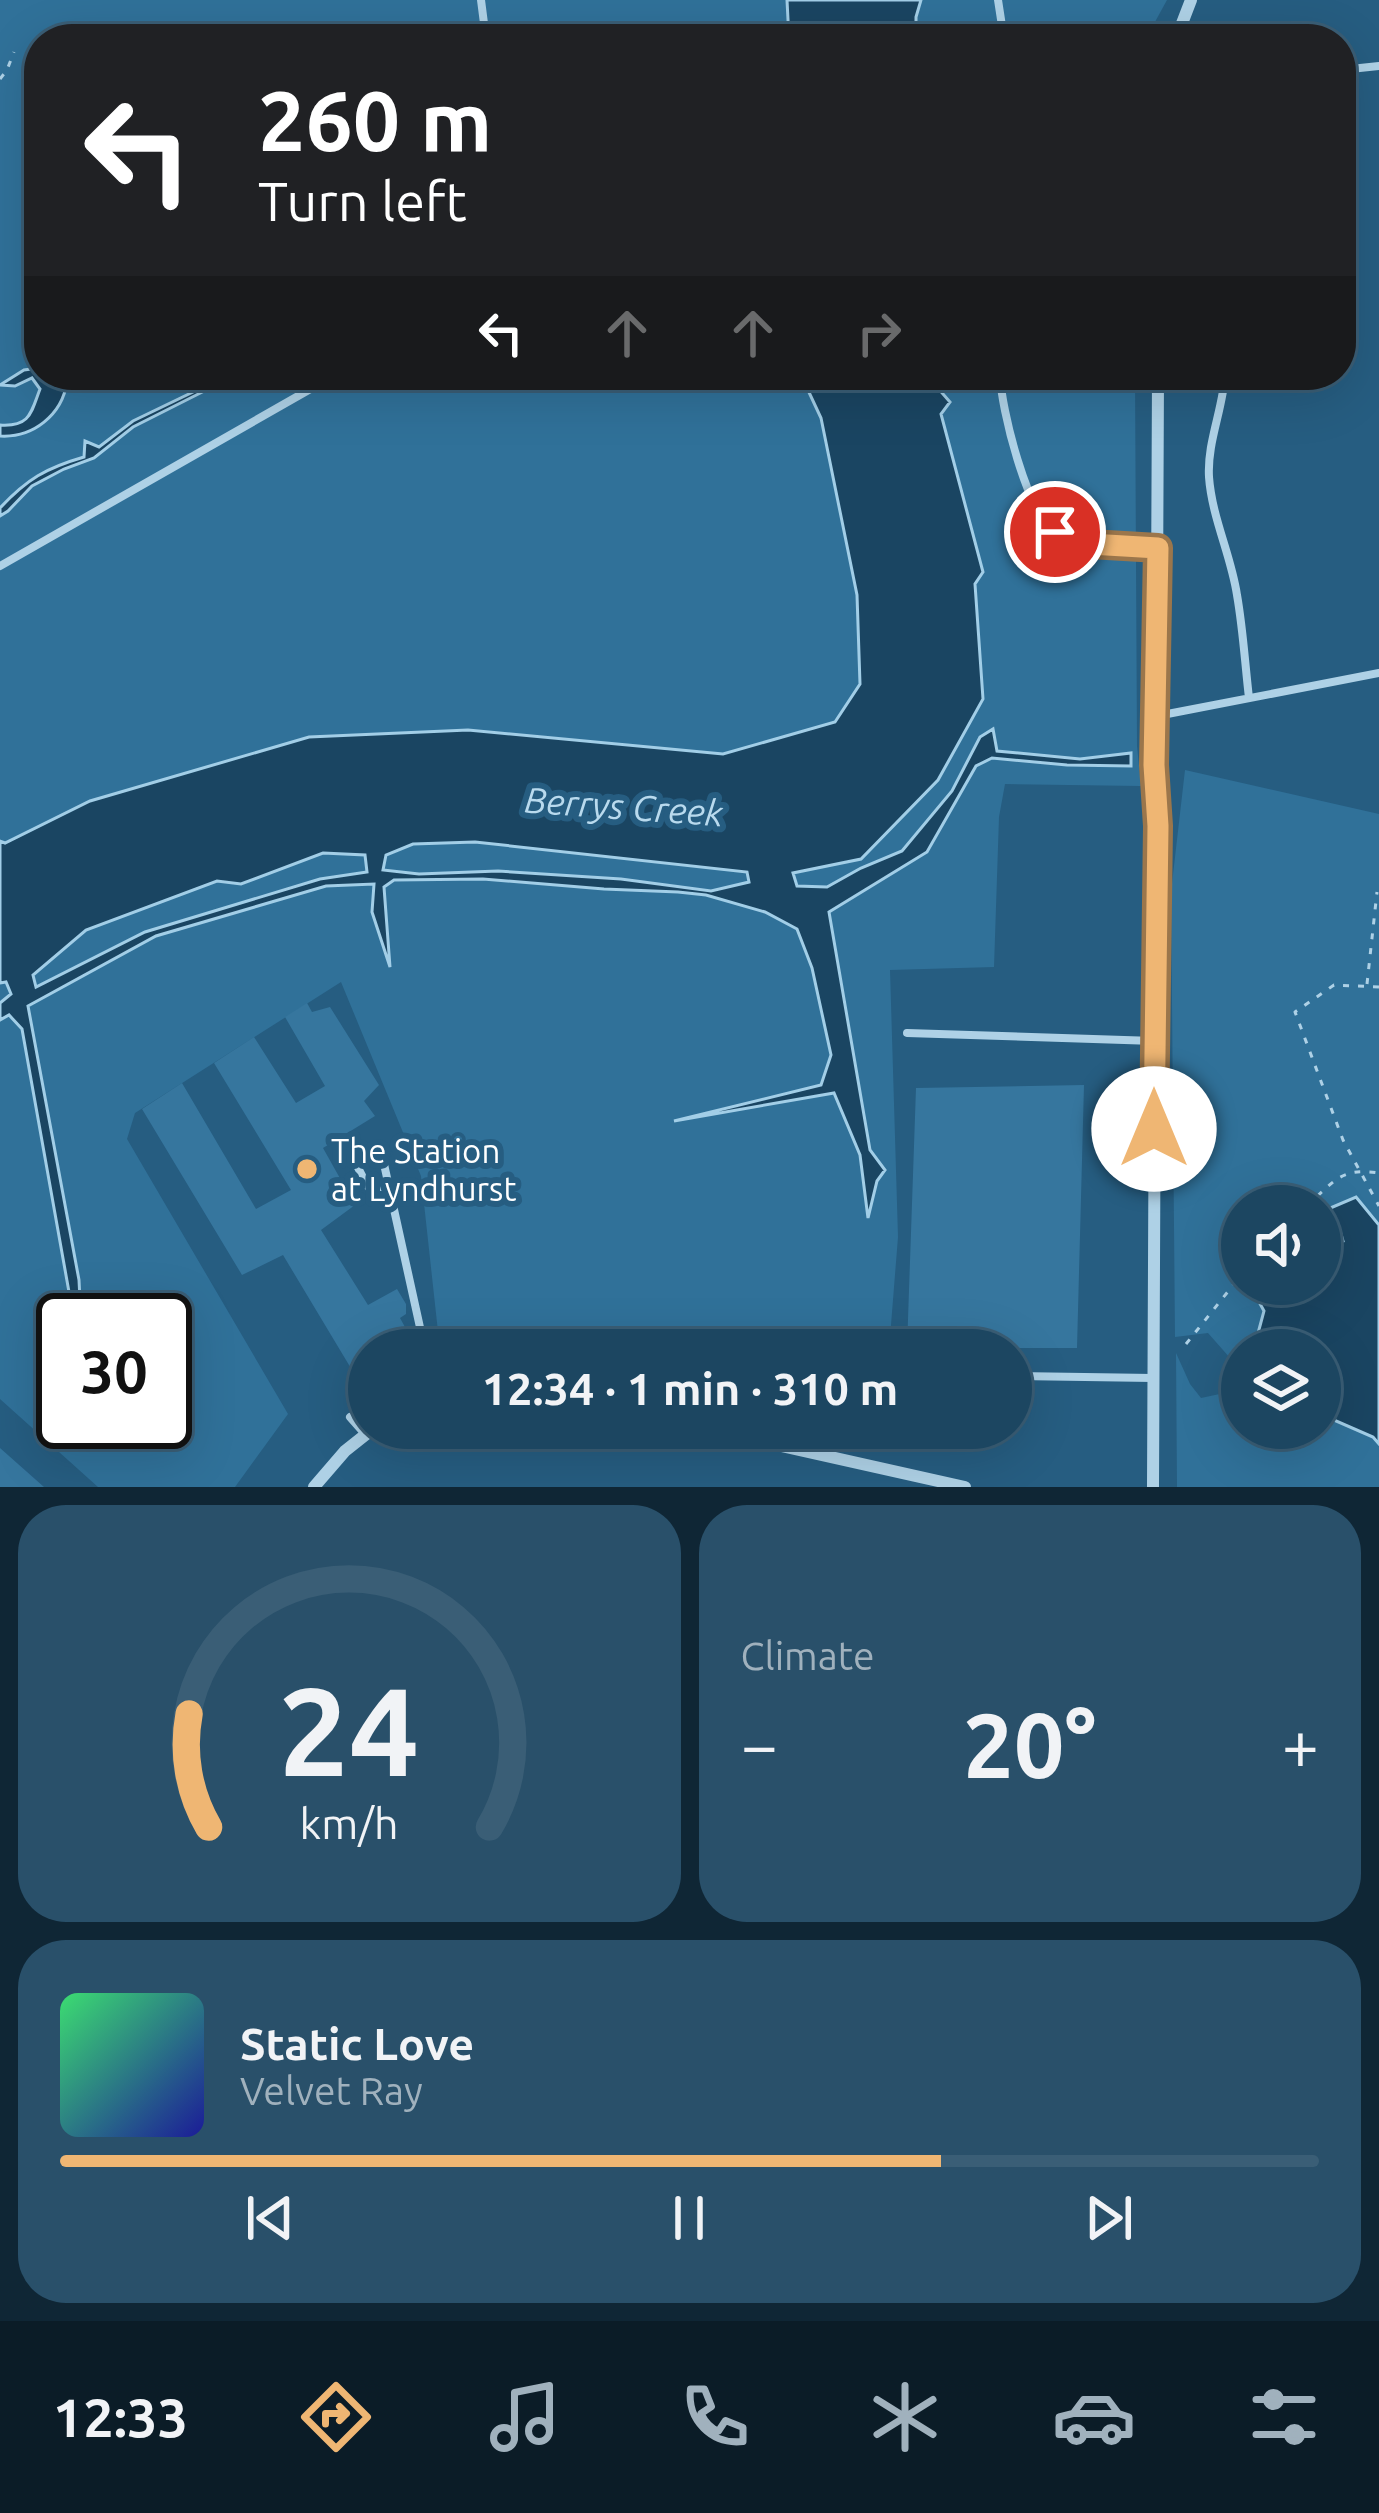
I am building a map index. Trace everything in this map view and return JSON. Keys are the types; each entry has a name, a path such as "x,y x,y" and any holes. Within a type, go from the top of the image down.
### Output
{"street":[{"path":"1153,1487 1158,390"},
{"path":"314,1487 348,1448"},
{"path":"795,1449 955,1486"}],"lane":[{"path":"0,566 309,390"},
{"path":"1000,390 1020,469 1041,517 1055,532 1090,544 1158,548"},
{"path":"1224,390 1211,442 1209,473 1216,522 1237,592 1249,698"},
{"path":"1155,716 1379,673"},
{"path":"907,1034 1155,1041"},
{"path":"389,1187 368,1187 354,1160 364,1153 382,1155 420,1329"},
{"path":"1032,1376 1153,1378"},
{"path":"890,1487 903,1473"}],"path":[{"path":"0,79 14,52"},
{"path":"1367,986 1377,892"},
{"path":"1379,987 1334,985 1295,1012 1343,1140 1379,1206"},
{"path":"1331,1185 1347,1172 1379,1173"},
{"path":"1186,1344 1221,1300"}],"shaded area":[{"path":"0,0 1167,0 1154,24 24,24 24,390 1135,390 1141,786 1005,784 999,817 994,967 890,970 898,1237 891,1329 438,1329 421,1176 341,982 135,1113 127,1139 288,1414 235,1487 98,1487 56,1449 192,1449 192,1293 36,1293 36,1431 0,1399"},
{"path":"1185,770 1379,814 1379,1225 1356,1198 1341,1204 1341,1185 1221,1185 1221,1305 1261,1305 1264,1311 1259,1329 1221,1329 1221,1348 1208,1333 1175,1337 1171,892"},
{"path":"1176,1353 1201,1398 1221,1394 1221,1449 1341,1449 1341,1423 1373,1437 1379,1444 1379,1487 1177,1487"}],"water":[{"path":"787,0 921,0 916,24 788,24"},
{"path":"24,370 24,382 0,385"},
{"path":"40,390 65,390 44,422 24,433 0,436 0,425 18,424"},
{"path":"206,390 133,427 94,458 32,486 0,516 0,508 28,482 84,457 85,441 99,447 133,421"},
{"name":"Berrys Creek","path":"808,390 940,390 950,402 941,414 983,572 975,584 983,699 938,780 861,859 793,873 797,886 827,887 902,851 952,791 980,737 993,729 997,751 1080,759 1131,753 1131,766 992,758 976,766 927,852 829,912 870,1150 885,1170 877,1181 868,1218 860,1155 834,1093 674,1121 821,1085 831,1055 812,968 797,929 765,912 706,895 483,879 394,880 384,887 390,967 372,912 374,884 326,886 156,936 28,1006 79,1280 80,1293 69,1293 22,1029 9,1015 0,1020 0,1003 11,994 6,982 0,983 0,841 5,843 90,801 309,737 468,730 723,754 835,722 860,684 857,595 821,418","holes":["475,842 747,872 749,882 711,891 498,871 419,874 383,870 386,855 413,844","323,853 365,855 367,872 320,879 145,932 36,987 33,975 86,930 217,881 241,884"]},
{"path":"1356,1197 1379,1225 1379,1444 1341,1423 1341,1329 1259,1329 1264,1311 1261,1305 1341,1305 1341,1203"}],"building":[{"name":"The Station at Lyndhurst","path":"307,1003 312,1012 330,1007 379,1085 364,1101 375,1116 323,1148 355,1205 321,1230 368,1305 397,1289 406,1304 406,1314 400,1318 406,1329 348,1329 348,1363 283,1255 242,1275 142,1109 182,1083 256,1209 291,1190 214,1063 254,1037 296,1103 325,1086 285,1017"},
{"path":"1084,1085 1077,1348 1032,1348 1032,1329 908,1329 916,1088"},
{"path":"0,1448 44,1487 0,1487"}],"place":[{"name":"The Station at Lyndhurst","path":"307,1169"}],"route":[{"path":"1055,532 1090,544 1158,548 1154,1129"}]}
